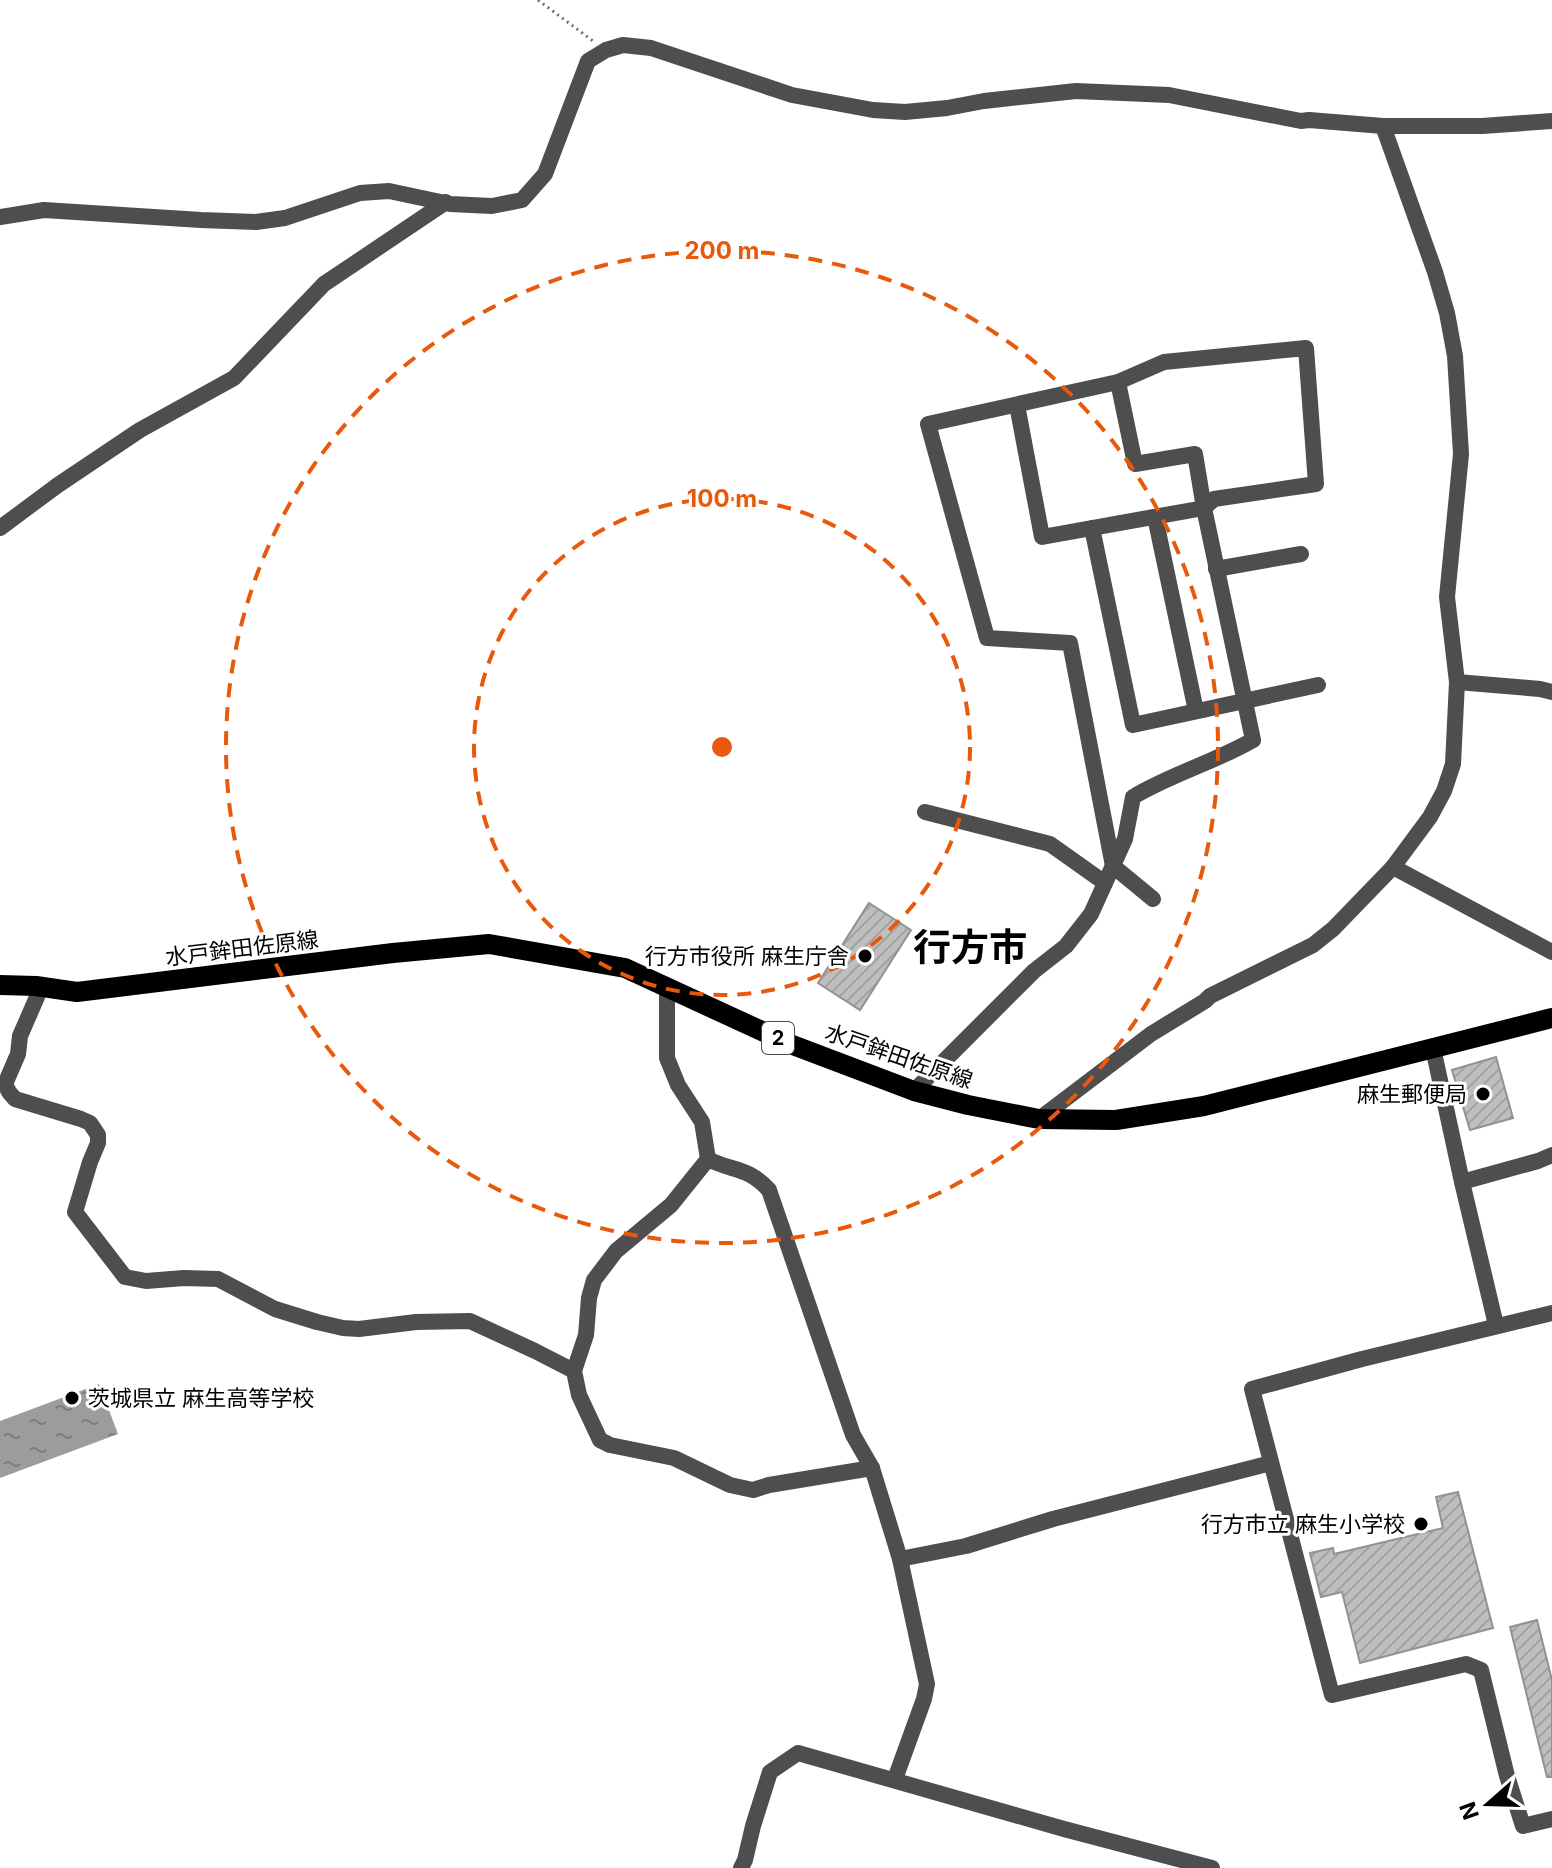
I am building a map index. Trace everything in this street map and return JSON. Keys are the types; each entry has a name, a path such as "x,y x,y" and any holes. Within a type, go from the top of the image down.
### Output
{"main road":[{"name":"水戸鉾田佐原線","path":"0,985 77,992 489,944 625,968 790,1044 914,1091 1039,1119 1116,1120 1204,1106 1552,1018"}],"street":[{"path":"0,217 44,210 256,222 285,218 360,193 389,191 450,204 492,206 522,200 545,174 588,61 606,50 623,45 651,48 792,95 873,110 905,112 1076,91 1169,95 1301,121 1383,126 1482,126 1552,121"},
{"path":"1039,1119 1151,1034 1210,996 1313,945 1333,929 1393,867 1430,817 1444,791 1453,764 1457,682 1447,597 1461,454 1455,356 1435,272 1383,126"},
{"path":"0,528 140,430 234,378 324,284 446,202"},
{"path":"1017,405 1042,537 1204,508 1214,499 1316,484 1306,348 1164,362 1118,382 928,424 987,638 1070,643 1113,866 1153,899"},
{"path":"914,1091 1034,971 1066,946 1091,914 1125,839 1133,797 1154,784 1233,752 1253,740 1195,454 1135,464 1118,382"},
{"path":"1155,517 1196,711"},
{"path":"1092,528 1133,725 1318,685"},
{"path":"1216,569 1301,554"},
{"path":"1457,682 1552,692"},
{"path":"925,812 1050,844 1105,883"},
{"path":"1393,867 1552,952"},
{"path":"36,986 37,997 20,1036 18,1054 5,1084 15,1099 81,1119 94,1127 98,1143 75,1212 125,1277 146,1281 194,1277 218,1279 275,1309 343,1328 470,1321 574,1371"},
{"path":"667,987 667,1058 678,1085 702,1122 708,1159 671,1205 616,1251 594,1280 586,1335 574,1371 579,1395 600,1440 610,1445 674,1458 730,1485 753,1490 872,1468"},
{"path":"1433,1048 1496,1325"},
{"path":"1462,1182 1552,1155"},
{"path":"708,1159 757,1177 769,1190 853,1435 872,1468 900,1559 927,1684 895,1779"},
{"path":"1552,1313 1252,1389 1332,1695 1466,1664 1481,1670 1507,1776 1523,1826 1552,1819"},
{"path":"900,1559 966,1546 1053,1519 1271,1463"},
{"path":"741,1868 770,1772 798,1753 1212,1868"}],"path":[{"path":"538,0 606,50"}],"water":[{"path":"99,1384 118,1434 0,1478 0,1421"}],"building":[{"name":"行方市役所 麻生庁舎","path":"869,903 911,930 860,1010 818,983"},
{"path":"1496,1057 1513,1118 1470,1130 1452,1070"},
{"path":"1458,1492 1493,1628 1360,1663 1342,1592 1321,1597 1310,1553 1333,1548 1334,1554 1443,1528 1436,1497"},
{"path":"1537,1620 1552,1680 1552,1777 1547,1777 1510,1627"}],"place":[{"name":"行方市役所 麻生庁舎","path":"865,956"},
{"name":"麻生郵便局","path":"1483,1094"},
{"name":"茨城県立 麻生高等学校","path":"72,1398"},
{"name":"行方市立 麻生小学校","path":"1421,1524"}],"district":[{"name":"行方市","path":"970,948"}]}
